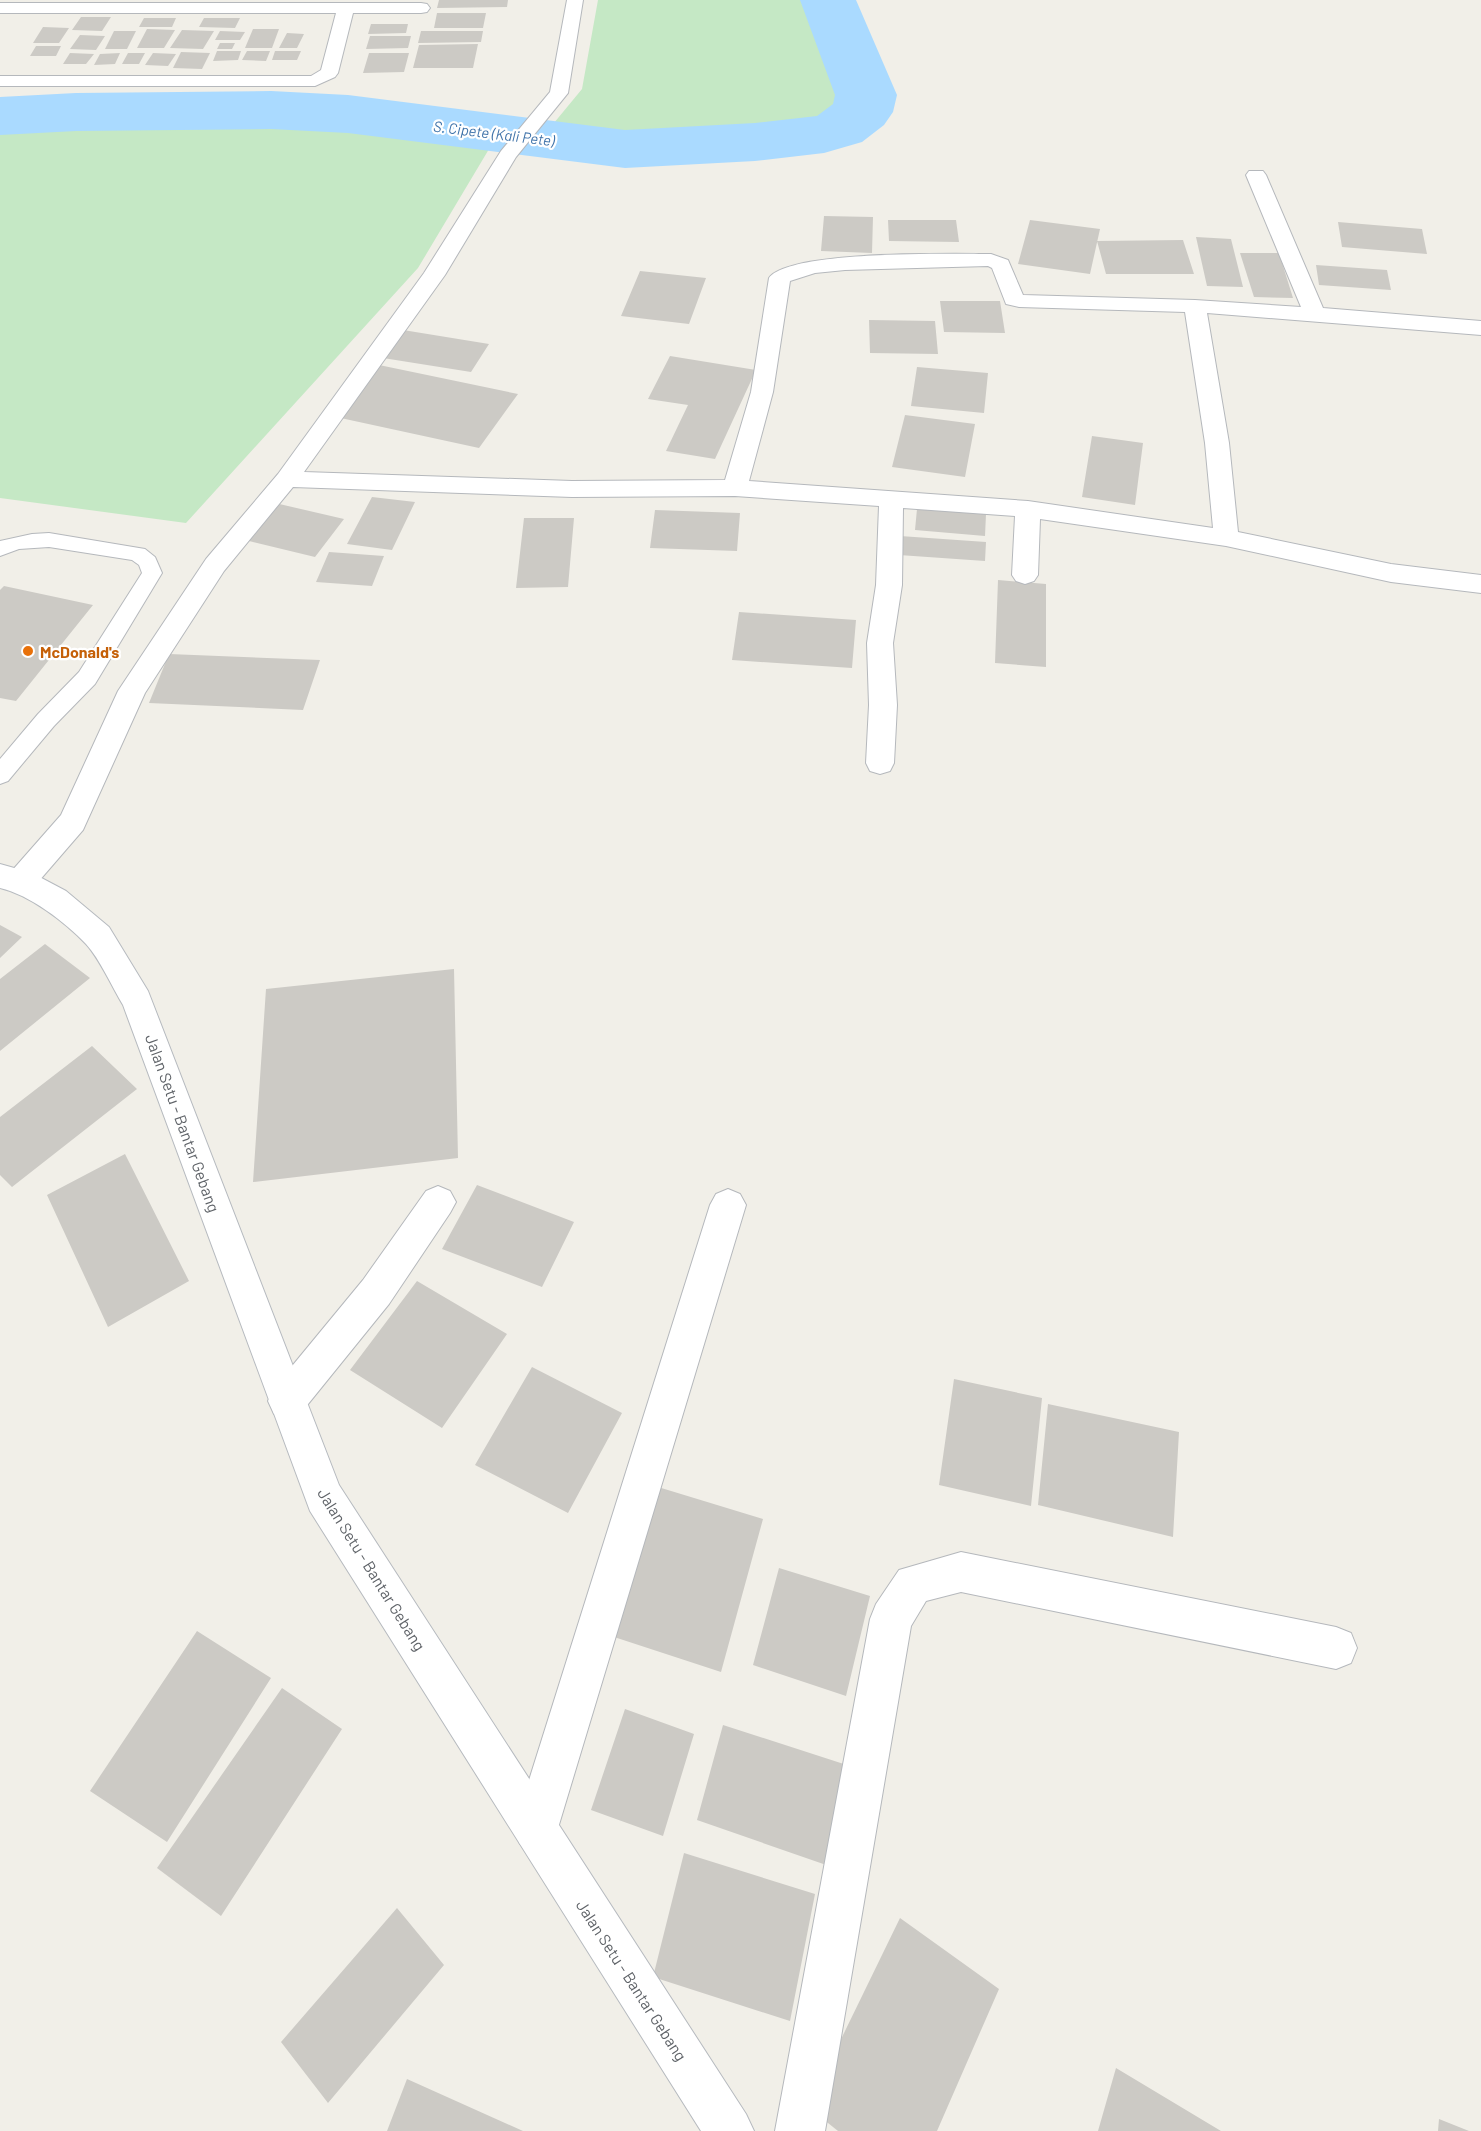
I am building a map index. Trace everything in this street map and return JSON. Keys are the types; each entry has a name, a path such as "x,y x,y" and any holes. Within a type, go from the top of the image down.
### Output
{"street":[{"path":"10,878 73,822 132,691 215,565 286,479 434,275 508,155 559,93 575,0"},
{"path":"0,81 315,81 329,74 346,8"},
{"path":"8,9 421,8"},
{"path":"1256,175 1315,314"},
{"path":"735,488 762,392 780,278 788,272 851,264 991,260 1001,264 1016,300 1195,306 1481,328"},
{"path":"1195,306 1217,443 1226,538"},
{"path":"286,479 572,489 735,488 1028,509 1226,538 1391,573 1481,584"},
{"path":"880,763 883,705 880,643 889,585 891,498"},
{"path":"1025,575 1028,509"},
{"name":"Jalan Setu - Bantar Gebang","path":"10,878 56,900 98,936 138,1001 324,1497 729,2131"},
{"path":"287,1401 376,1292 438,1202"},
{"path":"536,1828 728,1205"},
{"path":"800,2131 891,1619 913,1584 961,1572 1336,1648"}],"lane":[{"path":"0,549 40,539 138,554 148,561 152,573 87,678 46,720 0,775"}],"green space":[{"path":"598,0 811,0 844,97 833,115 809,124 622,139 549,129 582,89"},
{"path":"181,119 333,122 495,139 418,268 186,523 0,498 0,124"}],"building":[{"path":"439,0 508,0 507,7 437,8"},
{"path":"437,13 486,13 483,28 434,28"},
{"path":"81,17 111,17 102,31 72,30"},
{"path":"144,18 176,18 172,27 139,27"},
{"path":"204,18 240,18 235,28 199,27"},
{"path":"371,24 408,24 406,33 368,34"},
{"path":"43,27 69,28 59,43 33,43"},
{"path":"147,29 175,30 164,48 137,48"},
{"path":"253,29 279,29 272,48 245,48"},
{"path":"182,30 214,31 203,49 170,48"},
{"path":"114,31 136,31 127,49 105,49"},
{"path":"220,31 245,32 240,40 215,40"},
{"path":"421,31 483,31 481,42 418,43"},
{"path":"287,33 304,34 297,48 279,48"},
{"path":"80,35 105,36 96,50 70,49"},
{"path":"370,36 411,36 408,48 366,49"},
{"path":"220,43 235,43 232,49 217,49"},
{"path":"478,44 473,68 413,68 419,45"},
{"path":"36,46 61,46 56,56 30,56"},
{"path":"217,51 241,51 238,60 213,61"},
{"path":"247,51 270,51 266,61 242,60"},
{"path":"275,51 301,51 297,60 272,60"},
{"path":"181,52 210,53 202,69 173,68"},
{"path":"70,53 94,54 86,64 63,64"},
{"path":"120,53 115,64 94,65 100,54"},
{"path":"128,53 145,53 139,64 122,64"},
{"path":"153,53 176,54 168,66 145,65"},
{"path":"369,53 409,53 404,72 363,73"},
{"path":"824,216 873,217 872,253 821,251"},
{"path":"888,220 956,220 959,242 889,241"},
{"path":"1030,220 1100,229 1090,274 1018,264"},
{"path":"1338,222 1422,229 1427,254 1342,247"},
{"path":"1196,237 1231,239 1243,287 1207,286"},
{"path":"1183,240 1194,274 1106,274 1097,241"},
{"path":"1240,253 1279,253 1293,298 1254,297"},
{"path":"1316,265 1387,270 1391,290 1319,285"},
{"path":"640,271 706,278 689,324 621,316"},
{"path":"940,301 1000,301 1005,333 944,332"},
{"path":"869,320 935,321 938,354 870,353"},
{"path":"403,330 489,344 471,372 383,358"},
{"path":"670,356 756,370 715,459 666,451 688,405 648,399"},
{"path":"379,365 518,394 479,448 336,417"},
{"path":"917,367 988,373 984,413 911,406"},
{"path":"905,415 975,424 965,477 892,467"},
{"path":"1092,436 1143,443 1135,505 1082,497"},
{"path":"372,497 415,502 392,550 347,544"},
{"path":"275,503 344,519 315,557 245,540"},
{"path":"917,509 986,514 985,536 915,530"},
{"path":"655,510 740,513 737,551 650,548"},
{"path":"524,518 574,518 568,587 516,588"},
{"path":"900,536 986,542 985,561 899,555"},
{"path":"329,552 384,556 372,586 316,582"},
{"path":"998,580 1046,584 1046,667 995,663"},
{"name":"McDonald's","path":"4,586 93,605 16,701 0,698 0,590"},
{"path":"739,612 856,620 852,668 732,660"},
{"path":"169,654 320,660 303,710 149,703"},
{"path":"0,925 22,937 0,958"},
{"path":"45,944 90,978 0,1051 0,979"},
{"path":"454,969 458,1158 253,1182 266,989"},
{"path":"92,1046 137,1089 12,1187 0,1175 0,1117"},
{"path":"125,1154 189,1281 108,1327 47,1195"},
{"path":"477,1185 574,1222 542,1287 442,1249"},
{"path":"417,1281 507,1334 442,1428 350,1370"},
{"path":"532,1367 622,1413 568,1513 475,1465"},
{"path":"954,1379 1042,1398 1031,1506 939,1485"},
{"path":"1048,1404 1179,1432 1173,1537 1038,1505"},
{"path":"658,1487 763,1519 721,1672 611,1636"},
{"path":"779,1568 870,1596 846,1696 753,1665"},
{"path":"197,1631 271,1678 167,1842 90,1791"},
{"path":"282,1688 342,1729 221,1916 157,1868"},
{"path":"625,1709 694,1734 663,1836 591,1810"},
{"path":"723,1725 853,1767 832,1867 697,1820"},
{"path":"684,1853 815,1894 790,2021 653,1977"},
{"path":"397,1908 444,1965 328,2103 281,2042"},
{"path":"900,1918 999,1989 937,2131 838,2131 808,2107"},
{"path":"1116,2068 1221,2131 1098,2131"},
{"path":"407,2079 523,2131 387,2131"},
{"path":"1439,2119 1469,2131 1438,2131"}],"waterway":[{"name":"S. Cipete (Kali Pete)","path":"0,116 76,112 271,110 348,114 625,149 755,142 824,134 840,129 862,112 866,95 828,0"}],"place":[{"name":"McDonald's","path":"28,651"}]}
